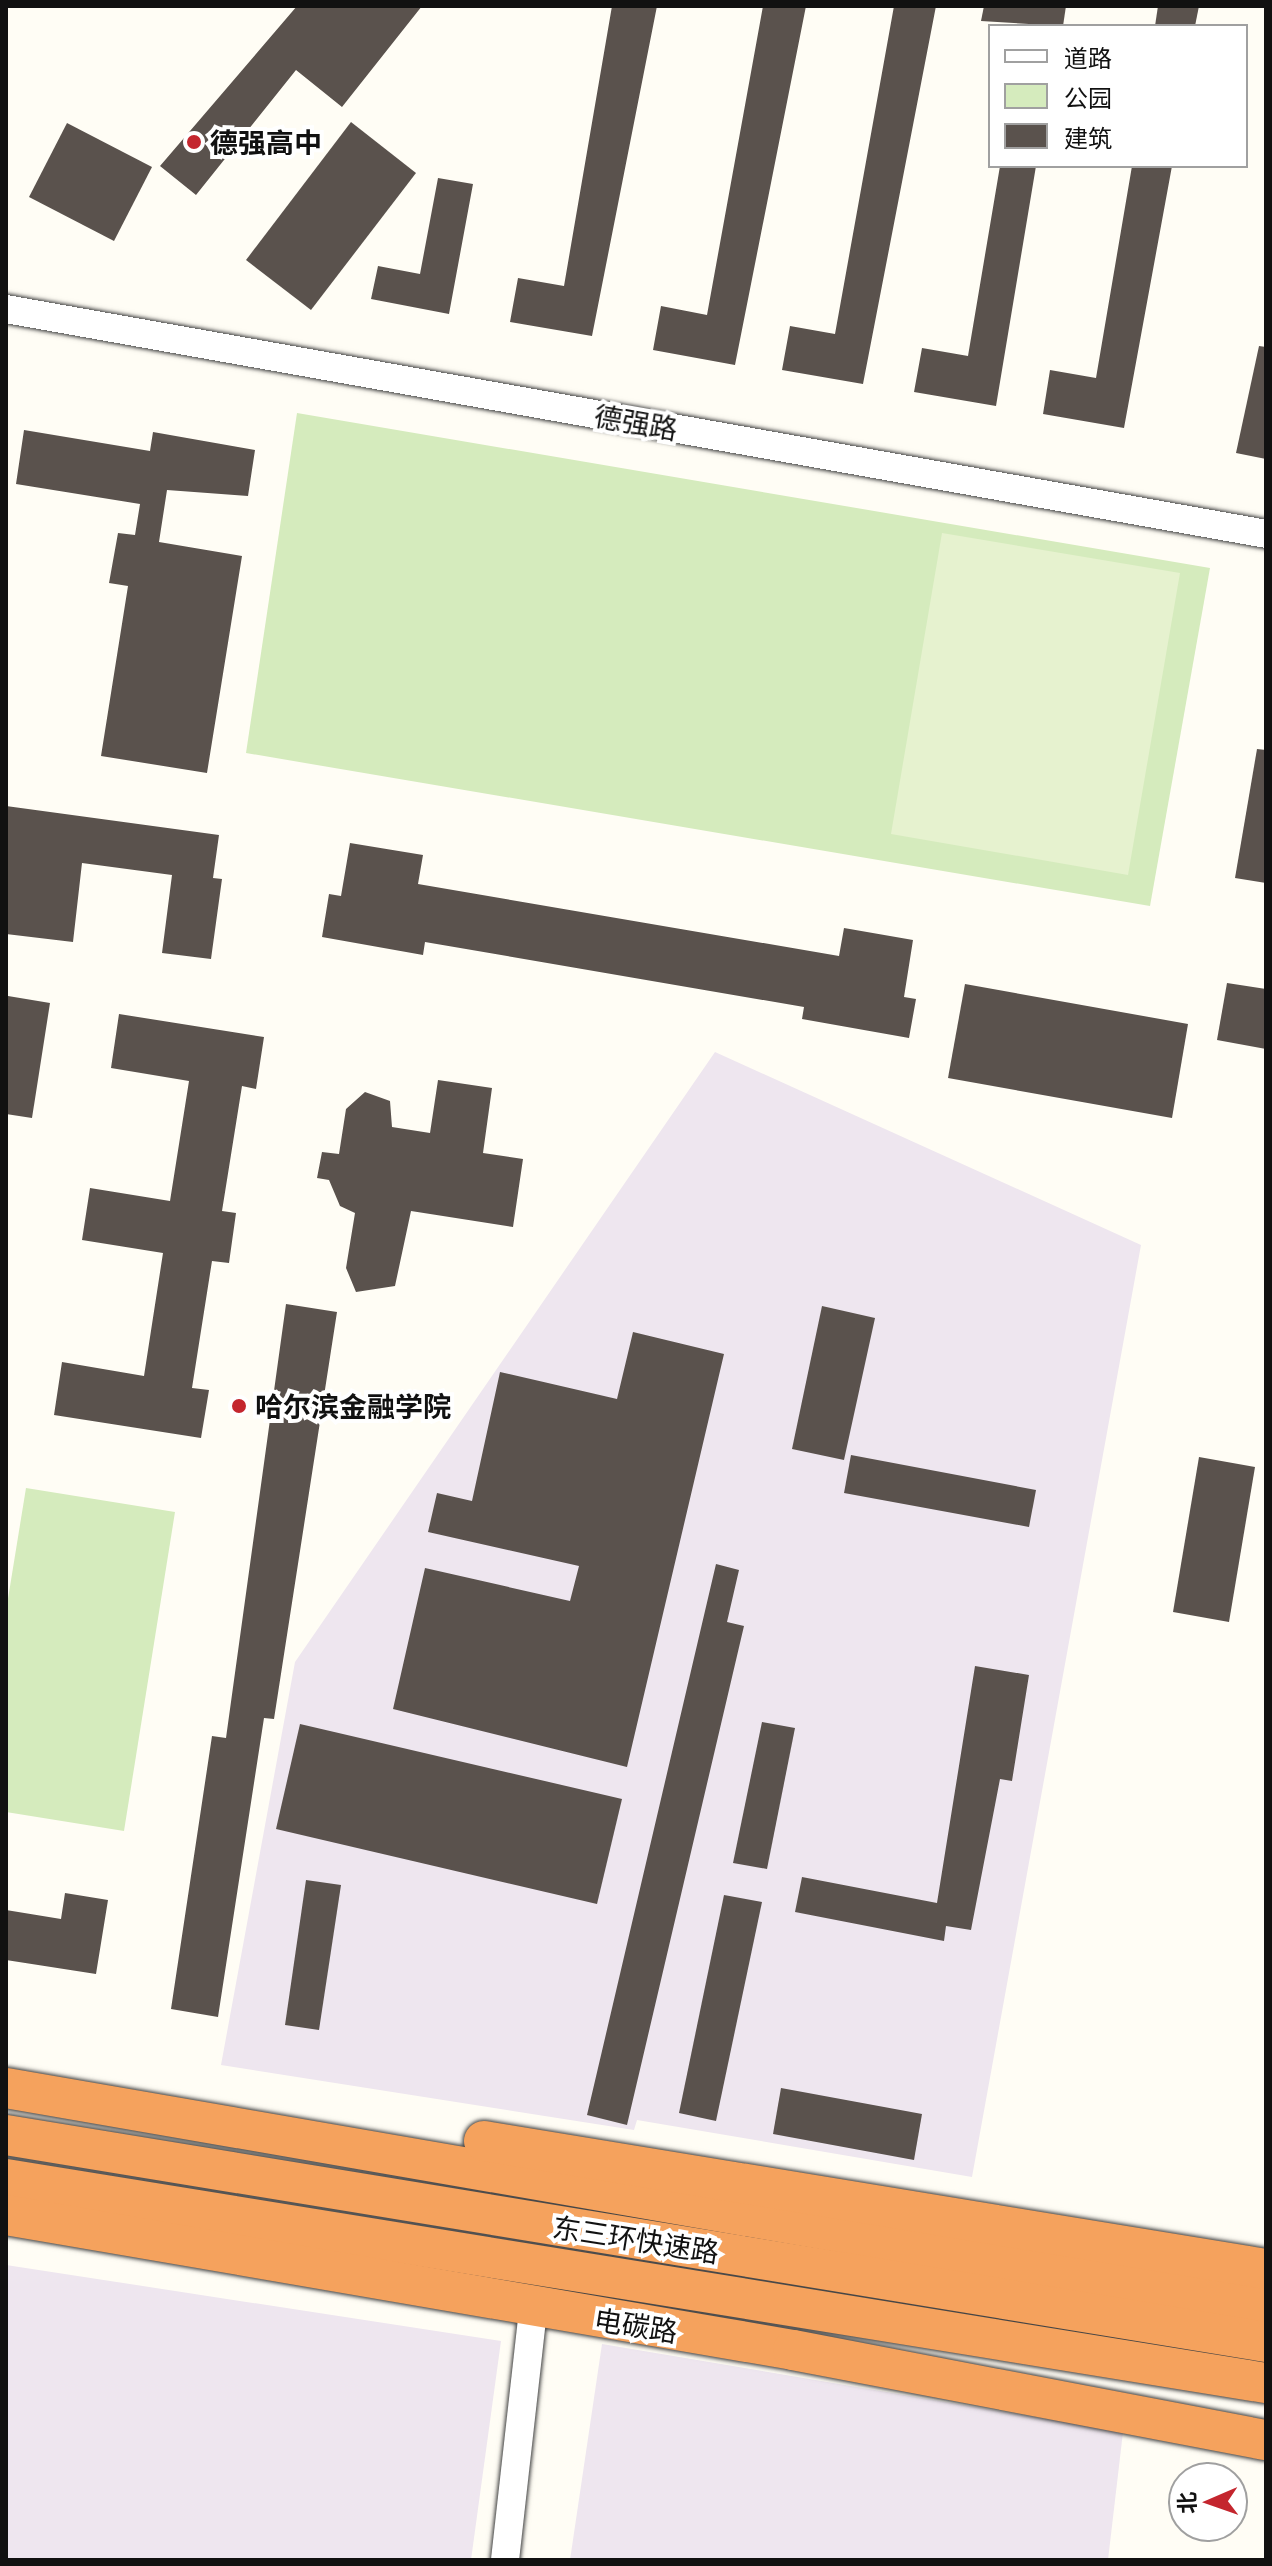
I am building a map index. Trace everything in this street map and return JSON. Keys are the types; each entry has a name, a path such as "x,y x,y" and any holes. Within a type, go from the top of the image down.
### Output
{"highway":[{"path":"6,2065 1266,2269"},
{"path":"6,2088 616,2191 1266,2306"},
{"name":"东三环快速路","path":"6,2135 1266,2342"},
{"name":"东三环快速路","path":"6,2179 1266,2383"},
{"path":"6,2212 90,2216 449,2272 1266,2409"},
{"name":"电碳路","path":"6,2212 533,2309 793,2350 1266,2440"}],"street":[{"name":"德强路","path":"6,309 1266,534"},
{"name":"德强路","path":"6,328 1266,549"},
{"path":"505,2560 533,2309"}],"shaded area":[{"path":"715,1052 1141,1245 972,2177 637,2120 634,2130 221,2065 295,1662"},
{"path":"6,2265 501,2341 471,2560 6,2560"},
{"path":"602,2344 1123,2432 1108,2560 570,2560"}],"green space":[{"path":"297,413 1210,568 1150,906 246,753"},
{"path":"942,533 1180,573 1128,875 891,834"},
{"path":"26,1488 175,1512 124,1831 6,1812 6,1611"}],"building":[{"path":"297,6 422,6 342,107 296,70 196,195 160,166"},
{"path":"612,6 657,6 592,336 510,322 518,278 564,286"},
{"path":"763,6 806,6 735,365 653,350 661,306 707,315"},
{"path":"894,6 936,6 863,384 782,370 790,326 835,334"},
{"path":"984,6 1066,6 1063,24 981,21"},
{"path":"1158,6 1199,6 1195,24 1155,24"},
{"path":"351,122 416,173 311,310 246,260"},
{"path":"67,123 152,167 114,241 29,197"},
{"path":"1000,168 1036,168 996,406 914,392 922,348 968,356"},
{"path":"1132,168 1172,168 1124,428 1043,414 1050,370 1096,378"},
{"path":"438,178 473,184 449,314 371,299 378,266 420,274"},
{"path":"1259,346 1266,347 1266,459 1236,453"},
{"path":"24,430 150,451 153,432 255,450 248,496 167,490 159,542 242,556 207,773 101,756 128,586 109,583 118,533 135,535 140,504 16,484"},
{"path":"1257,749 1266,750 1266,883 1235,878"},
{"path":"6,806 219,835 213,878 222,879 211,959 162,953 172,875 82,863 73,942 6,934"},
{"path":"350,843 423,855 418,884 839,956 844,928 913,940 904,997 916,999 909,1038 802,1019 804,1007 425,942 423,955 322,937 329,894 341,896"},
{"path":"1227,983 1266,989 1266,1049 1217,1040"},
{"path":"965,984 1188,1024 1172,1118 948,1078"},
{"path":"8,996 50,1003 32,1118 6,1114"},
{"path":"119,1014 264,1037 256,1089 242,1086 222,1211 236,1213 229,1263 212,1261 192,1388 209,1390 201,1438 54,1415 62,1362 144,1376 163,1253 82,1240 90,1188 170,1201 189,1081 111,1068"},
{"path":"438,1080 492,1088 483,1153 523,1159 513,1227 411,1211 395,1286 356,1292 346,1268 355,1213 340,1206 329,1180 317,1178 322,1152 339,1154 346,1109 365,1092 390,1101 392,1127 430,1133"},
{"path":"286,1304 337,1312 274,1719 264,1718 218,2017 171,2009 212,1736 226,1738"},
{"path":"822,1306 875,1318 844,1460 792,1449"},
{"path":"633,1332 724,1354 627,1767 393,1709 425,1568 570,1601 579,1566 428,1532 437,1493 472,1501 500,1372 617,1399"},
{"path":"851,1455 1036,1490 1029,1527 844,1493"},
{"path":"1199,1457 1255,1467 1229,1622 1173,1612"},
{"path":"716,1564 739,1570 727,1622 744,1626 627,2125 587,2115"},
{"path":"975,1666 1029,1675 1012,1781 1000,1779 971,1930 946,1926 944,1941 795,1912 802,1877 937,1903"},
{"path":"762,1722 795,1728 767,1869 733,1863"},
{"path":"300,1724 622,1799 597,1904 276,1829"},
{"path":"306,1880 341,1885 319,2030 285,2025"},
{"path":"65,1893 108,1900 96,1974 6,1960 6,1910 61,1919"},
{"path":"724,1895 762,1902 716,2121 679,2113"},
{"path":"781,2088 922,2114 914,2160 773,2134"}],"place":[{"name":"德强高中","path":"194,142"},
{"name":"哈尔滨金融学院","path":"239,1406"}]}
